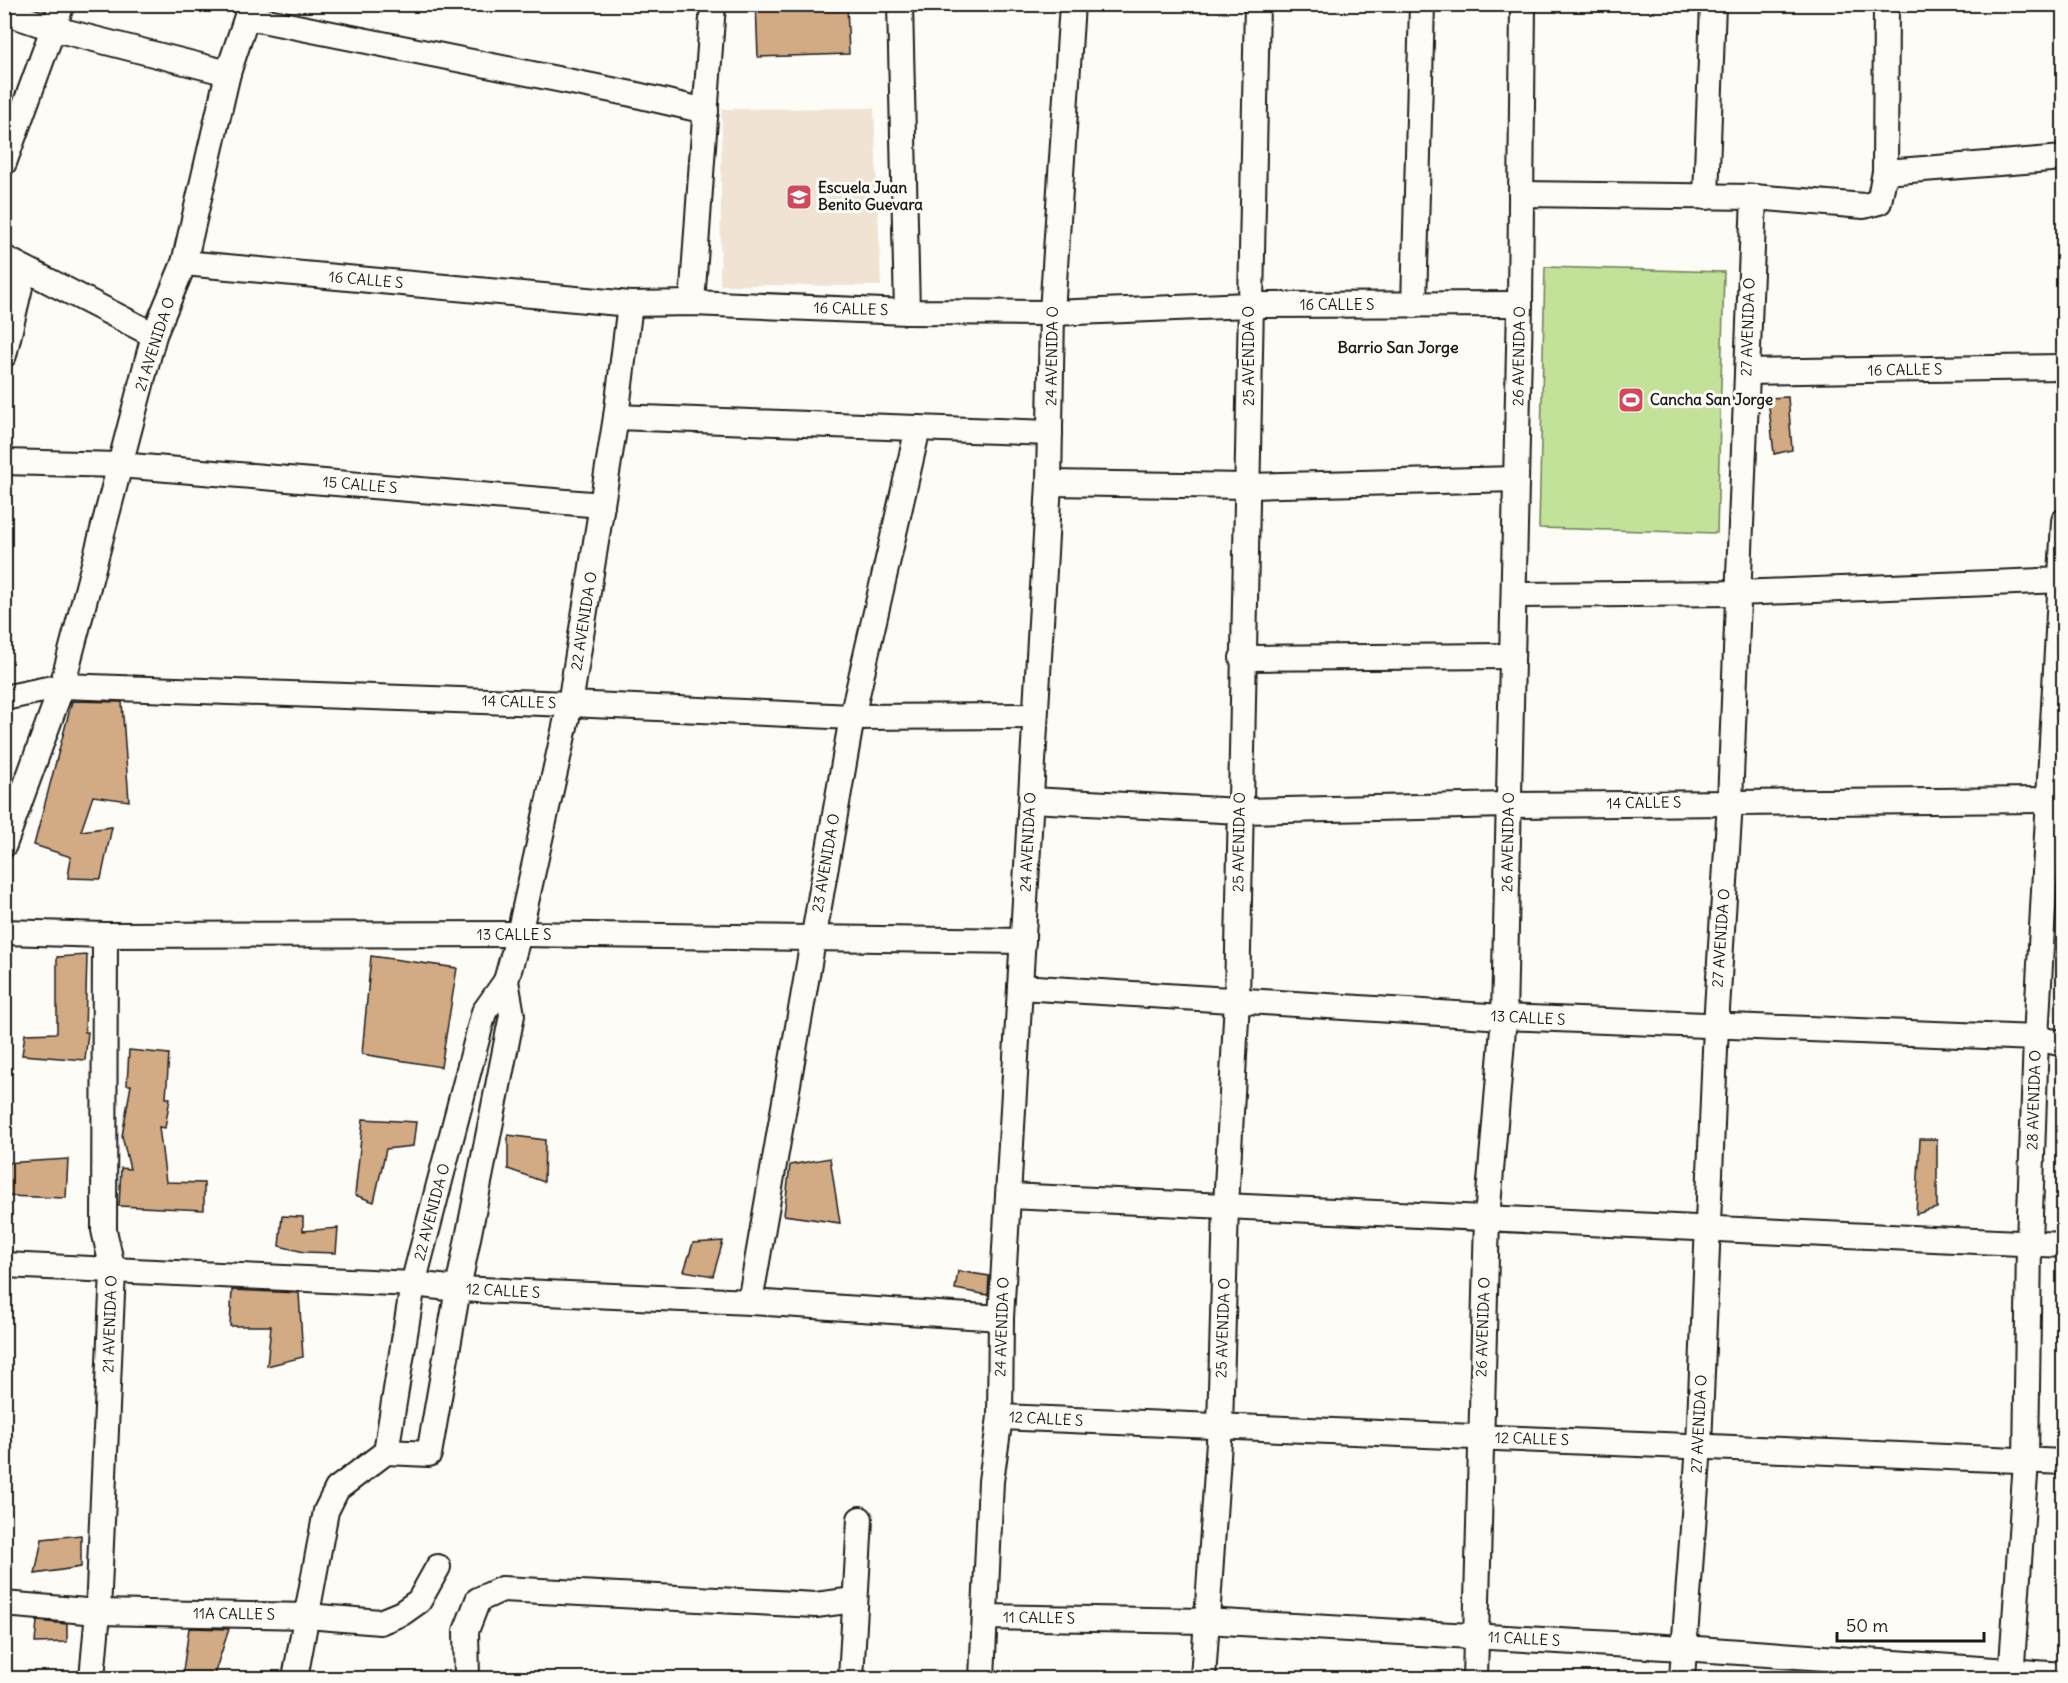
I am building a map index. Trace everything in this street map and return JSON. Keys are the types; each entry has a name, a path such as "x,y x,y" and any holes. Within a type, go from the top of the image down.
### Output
{"street":[{"path":"4,163 55,29 62,4"},
{"path":"692,303 713,4"},
{"path":"900,4 907,312"},
{"name":"24 AVENIDA O","path":"982,1678 991,1481 1000,1417 1001,1318 1049,483 1052,313 1072,4"},
{"name":"25 AVENIDA O","path":"1203,1678 1220,1427 1226,1206 1237,1000 1242,658 1248,486 1257,4"},
{"path":"1414,305 1422,4"},
{"name":"26 AVENIDA O","path":"1475,1678 1487,1218 1504,1017 1520,304 1522,4"},
{"path":"1706,197 1713,4"},
{"path":"1521,194 1754,197 1864,206 1880,202 1885,172 1886,4"},
{"path":"249,11 706,111"},
{"name":"21 AVENIDA O","path":"4,845 62,686 118,465 154,335 184,263 228,73 249,11"},
{"path":"4,12 55,29 228,73"},
{"path":"1885,172 2064,158"},
{"name":"27 AVENIDA O","path":"1682,1678 1699,1446 1716,1025 1730,802 1754,197"},
{"name":"16 CALLE S","path":"184,263 630,304 692,303 907,312 1052,313 1250,305 1520,304"},
{"path":"4,355 14,264 154,335"},
{"name":"22 AVENIDA O","path":"386,1452 413,1284 484,1012 506,981 519,934 570,704 616,417 630,304"},
{"name":"16 CALLE S","path":"1747,372 2064,367"},
{"path":"616,417 1050,433"},
{"name":"23 AVENIDA O","path":"750,1302 852,717 918,428"},
{"name":"15 CALLE S","path":"4,462 118,465 602,505"},
{"path":"1049,483 1248,486 1516,479"},
{"name":"28 AVENIDA O","path":"2011,1675 2026,1461 2029,1244 2036,1038 2064,521"},
{"path":"1514,595 1737,593 2062,580"},
{"path":"1242,658 1512,656"},
{"name":"14 CALLE S","path":"4,698 62,686 570,704 852,717 1035,716"},
{"name":"14 CALLE S","path":"1031,800 1240,811 1509,804 2049,800"},
{"name":"13 CALLE S","path":"4,932 105,935 519,934 1023,941"},
{"name":"21 AVENIDA O","path":"92,1678 98,1612 113,1271 104,1230 105,935"},
{"path":"295,1678 326,1511 337,1489 386,1452 429,1454 458,1289 512,1014 506,981"},
{"name":"13 CALLE S","path":"1020,987 1504,1017 2036,1038 2064,1044"},
{"path":"436,1196 476,1203"},
{"path":"1008,1196 2064,1245"},
{"name":"12 CALLE S","path":"4,1265 413,1284 458,1289 750,1302 1001,1318"},
{"name":"12 CALLE S","path":"1000,1417 2064,1462"},
{"path":"850,1678 860,1520"},
{"name":"11A CALLE S","path":"4,1604 98,1612 307,1616 380,1622 402,1613 419,1601 438,1567"},
{"path":"467,1678 466,1631 474,1610 478,1600 502,1589 816,1605 854,1600"},
{"name":"11 CALLE S","path":"985,1617 1206,1621 1683,1648 2011,1675 2064,1675"}],"shaded area":[{"name":"Escuela Juan Benito Guevara","path":"874,108 881,286 720,285 722,109"}],"green space":[{"name":"Cancha San Jorge","path":"1545,267 1724,272 1717,533 1539,528"}],"building":[{"path":"756,4 847,4 849,54 758,57"},
{"path":"1788,397 1792,450 1774,454 1768,398"},
{"path":"72,701 122,702 129,801 93,796 81,831 112,827 101,879 68,878 71,857 34,845"},
{"path":"87,955 85,1032 88,1032 85,1060 22,1055 25,1034 57,1033 57,957"},
{"path":"371,956 457,968 441,1067 362,1054"},
{"path":"129,1050 169,1054 166,1098 170,1098 165,1128 159,1127 166,1182 204,1183 204,1210 119,1206 121,1168 130,1169 122,1136 131,1085 127,1085"},
{"path":"363,1119 416,1122 413,1146 386,1149 374,1202 355,1195"},
{"path":"508,1135 545,1140 544,1182 508,1169"},
{"path":"1920,1139 1937,1139 1937,1208 1916,1214"},
{"path":"830,1158 840,1223 784,1215 790,1165"},
{"path":"68,1159 66,1198 4,1196 4,1163"},
{"path":"282,1216 303,1217 303,1231 338,1228 336,1253 304,1252 279,1246"},
{"path":"723,1241 713,1276 684,1271 693,1243"},
{"path":"958,1271 989,1276 988,1295 955,1289"},
{"path":"232,1290 299,1293 303,1357 267,1366 271,1326 230,1326"},
{"path":"81,1535 81,1567 35,1574 42,1539"},
{"path":"37,1621 67,1624 67,1642 35,1643"},
{"path":"189,1628 229,1629 213,1678 182,1678"}],"place":[{"name":"Escuela Juan Benito Guevara","path":"799,197"},
{"name":"Cancha San Jorge","path":"1631,400"}],"district":[{"name":"Barrio San Jorge","path":"1398,347"}]}
